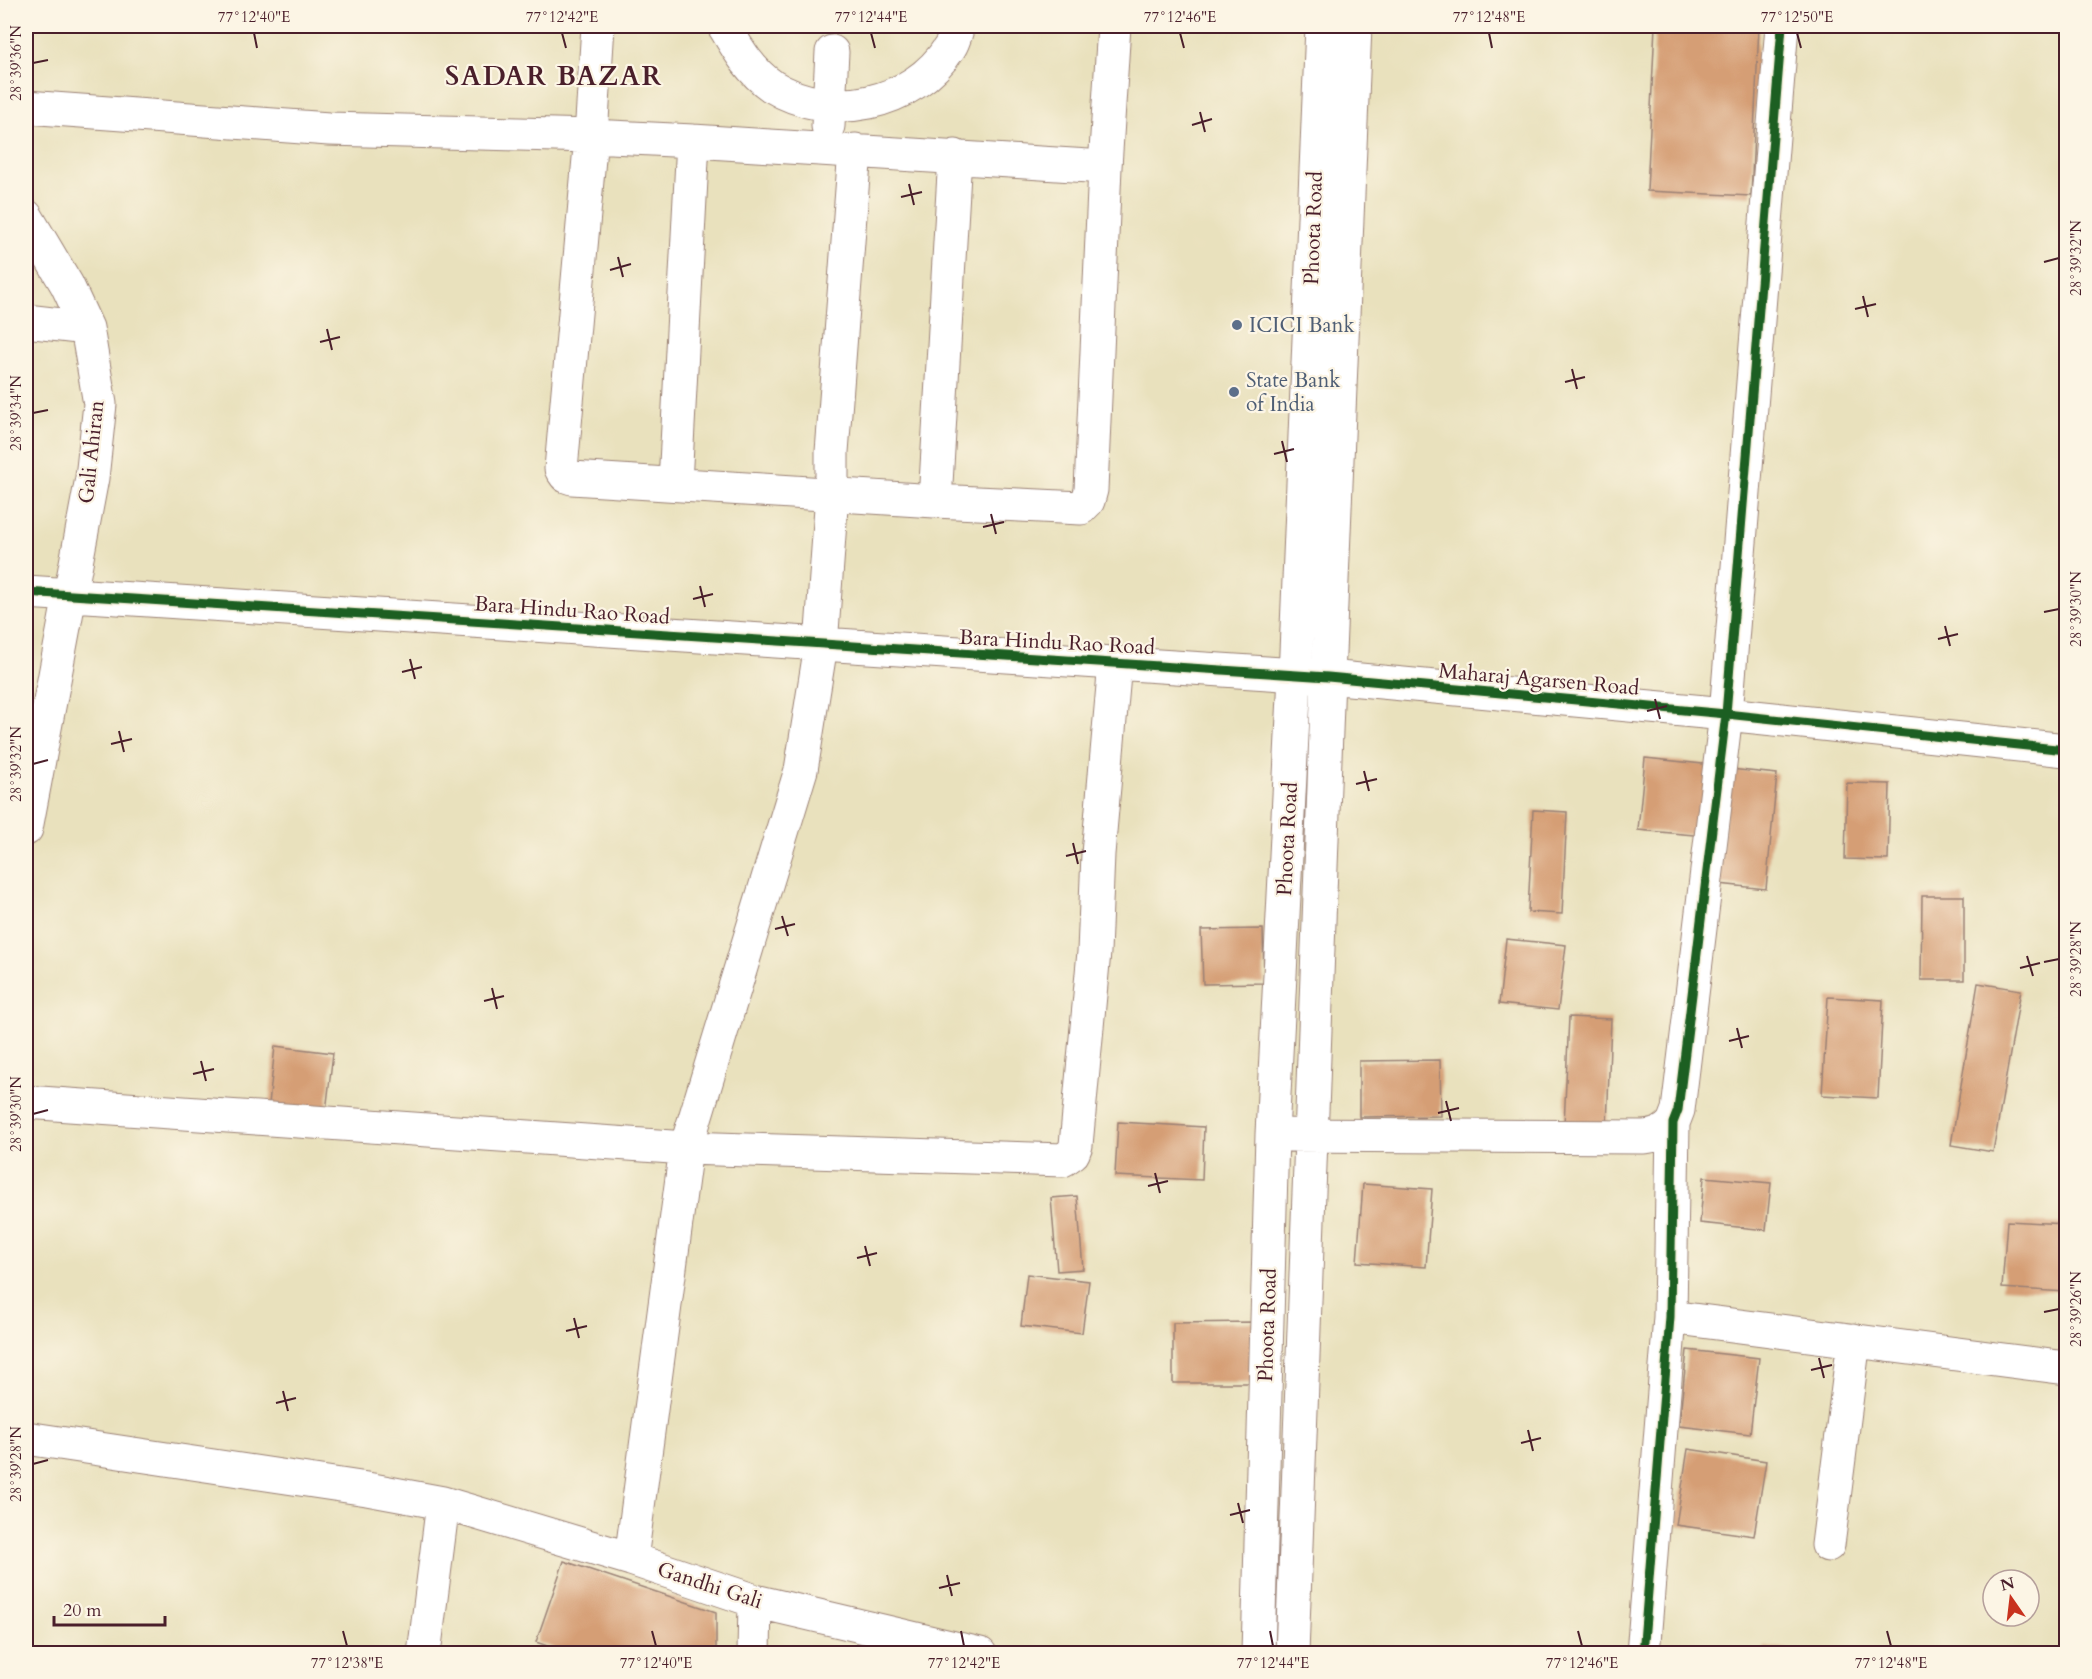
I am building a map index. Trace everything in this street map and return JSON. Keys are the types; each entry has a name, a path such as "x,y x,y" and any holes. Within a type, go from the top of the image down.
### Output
{"street":[{"path":"598,26 591,136 561,469 566,476 935,501 1081,508 1088,501 1091,490 1114,26"},
{"path":"724,26 742,58 772,85 809,102 849,106 889,98 924,77 950,46 958,26"},
{"name":"Phoota Road","path":"1258,1653 1272,1134 1295,676 1322,26"},
{"name":"Phoota Road","path":"1292,1653 1355,26"},
{"path":"1643,1653 1670,1317 1673,1123 1678,1110 1726,714 1782,26"},
{"path":"631,1559 686,1148 801,770 821,645 832,494 841,149 830,104 832,52"},
{"path":"26,106 329,129 591,136 1106,166"},
{"path":"675,483 693,141"},
{"path":"935,501 955,156"},
{"name":"Gali Ahiran","path":"26,216 67,285 87,328 100,404 92,478 26,829"},
{"path":"26,321 87,328"},
{"name":"Bara Hindu Rao Road","path":"26,592 1295,676"},
{"path":"26,1102 686,1148 1063,1160 1073,1153 1076,1145 1094,952 1098,854 1115,663"},
{"name":"Maharaj Agarsen Road","path":"1295,676 1328,677 1726,714 2067,750"},
{"path":"1272,1134 1643,1137 1656,1136 1665,1132 1673,1123"},
{"path":"1670,1317 2067,1368"},
{"path":"1828,1545 1854,1340"},
{"name":"Gandhi Gali","path":"26,1438 402,1494 443,1503 631,1559 755,1601 980,1653"},
{"path":"424,1653 443,1503"},
{"path":"754,1653 755,1601"}],"building":[{"path":"1655,26 1759,26 1751,196 1647,191"},
{"path":"1645,758 1712,765 1705,836 1638,830"},
{"path":"1730,769 1777,774 1766,889 1719,884"},
{"path":"1847,783 1890,784 1888,860 1845,859"},
{"path":"1533,810 1567,812 1562,914 1528,912"},
{"path":"1922,896 1964,896 1964,980 1921,980"},
{"path":"1263,929 1264,983 1203,984 1201,930"},
{"path":"1506,939 1566,945 1558,1010 1499,1004"},
{"path":"1978,983 2021,990 1993,1152 1951,1145"},
{"path":"1828,997 1883,1000 1878,1098 1822,1095"},
{"path":"1569,1017 1611,1019 1607,1127 1564,1125"},
{"path":"275,1046 333,1053 325,1120 268,1114"},
{"path":"1440,1060 1441,1116 1359,1117 1359,1061"},
{"path":"1118,1122 1204,1127 1202,1180 1115,1176"},
{"path":"1704,1177 1771,1183 1766,1230 1700,1223"},
{"path":"1363,1184 1432,1189 1426,1267 1357,1262"},
{"path":"1077,1196 1083,1269 1057,1271 1051,1198"},
{"path":"2007,1221 2066,1224 2066,1292 2002,1288"},
{"path":"1027,1274 1089,1281 1082,1333 1021,1326"},
{"path":"1254,1322 1255,1383 1173,1383 1173,1323"},
{"path":"1687,1350 1759,1358 1750,1434 1679,1426"},
{"path":"1688,1449 1766,1461 1754,1536 1676,1525"},
{"path":"564,1561 716,1612 716,1654 570,1654 536,1642"},
{"path":"1764,1647 1798,1652 1798,1654 1763,1654"}],"cycle path":[{"path":"1643,1654 1670,1317 1673,1123 1678,1110 1726,714 1782,26"},
{"path":"26,592 1328,677 1726,714 2066,750"}],"place":[{"name":"ICICI Bank","path":"1237,325"},
{"name":"State Bank of India","path":"1234,392"}],"district":[{"name":"SADAR BAZAR","path":"554,76"}]}
